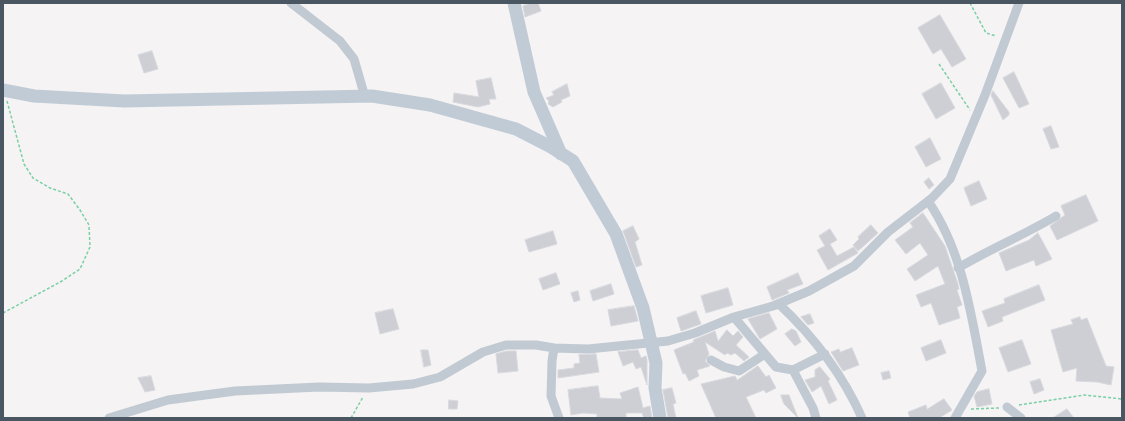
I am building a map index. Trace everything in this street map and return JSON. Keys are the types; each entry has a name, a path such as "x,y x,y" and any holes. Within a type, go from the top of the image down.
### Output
{"street":[{"path":"291,3 340,41 354,59 365,96"},
{"path":"514,3 534,92 561,154"},
{"path":"109,418 168,400 235,391 319,387 369,388 413,384 440,377 483,352 506,345 536,345 554,348 588,349 668,341 695,333 734,317 779,304 809,291 854,266 888,232 928,200 950,179 1019,3"},
{"path":"4,91 34,96 124,100 365,96 430,104 516,129 572,161 616,234 643,308 656,363 655,388 659,415"},
{"path":"928,200 937,213 950,241 970,311 982,371 955,418"},
{"path":"958,268 984,253 1035,229 1056,216"},
{"path":"779,304 825,354 836,370 862,418"},
{"path":"734,317 776,367 793,370 825,354"},
{"path":"554,348 552,360 551,396 559,418"},
{"path":"711,360 739,371 765,354"},
{"path":"793,370 813,408 816,418"},
{"path":"1007,407 1021,418"}],"path":[{"path":"970,3 986,33 1006,39"},
{"path":"939,64 975,118"},
{"path":"3,313 62,281 80,269 90,247 89,225 68,194 50,188 33,178 24,164 4,91"},
{"path":"351,418 369,388"},
{"path":"961,408 982,410 1084,395 1122,398"}],"building":[{"path":"531,3 538,3 541,11 525,17 523,6"},
{"path":"940,15 966,59 952,67 941,49 933,54 918,28"},
{"path":"152,51 158,69 144,73 138,55"},
{"path":"1014,72 1029,104 1019,108 1003,78"},
{"path":"491,78 496,99 489,99 490,104 478,107 453,102 454,93 479,97 476,81"},
{"path":"941,83 955,108 936,119 922,94"},
{"path":"567,84 570,96 561,100 562,102 553,107 548,104 549,101 546,98 554,95 552,92"},
{"path":"993,91 1009,112 1009,115 1003,120 991,95"},
{"path":"1051,126 1059,147 1051,149 1043,129"},
{"path":"930,138 941,159 926,167 915,147"},
{"path":"929,178 934,185 929,189 924,182"},
{"path":"979,181 987,199 971,206 964,188"},
{"path":"1086,195 1098,221 1057,240 1050,226 1065,215 1061,206"},
{"path":"923,213 945,246 958,284 959,289 957,290 962,305 957,307 960,318 939,325 931,303 921,307 916,295 945,284 938,266 915,281 907,269 928,255 920,243 906,254 895,240 913,227 910,223"},
{"path":"871,225 878,233 858,251 853,245 859,239 858,237"},
{"path":"633,226 639,239 635,242 642,265 636,267 623,231"},
{"path":"830,229 837,240 830,244 837,256 854,247 858,253 828,270 817,250 825,246 819,236"},
{"path":"553,231 557,244 529,252 525,240"},
{"path":"1038,233 1052,259 1036,266 1034,260 1006,271 999,253 1029,240"},
{"path":"556,273 560,284 543,290 539,279"},
{"path":"798,273 803,284 787,290 789,293 772,300 767,287"},
{"path":"611,284 614,294 593,301 590,291"},
{"path":"1039,285 1045,300 1002,317 1003,321 988,327 982,311 1005,303 1004,299"},
{"path":"728,288 733,305 706,313 701,296"},
{"path":"578,291 580,300 574,302 571,293"},
{"path":"634,306 638,321 611,326 608,310"},
{"path":"393,309 399,329 380,334 375,313"},
{"path":"696,311 701,324 681,331 677,318"},
{"path":"769,313 777,329 760,339 748,319"},
{"path":"810,314 814,323 808,325 801,317"},
{"path":"1080,317 1081,320 1087,318 1106,366 1114,367 1111,385 1097,382 1076,381 1077,368 1063,372 1051,330 1073,324 1071,320"},
{"path":"792,329 796,331 801,342 795,346 785,334"},
{"path":"727,330 733,336 738,331 743,337 736,345 749,357 744,361 735,353 731,355 727,353 725,355 705,342 709,354 705,361 710,366 697,370 699,376 689,381 685,373 683,374 674,350 715,331 718,341"},
{"path":"941,340 946,353 926,361 921,348"},
{"path":"1022,340 1031,364 1008,372 999,348"},
{"path":"852,348 859,365 843,371 831,352 839,349 840,352"},
{"path":"421,350 428,350 431,365 424,367"},
{"path":"638,350 641,358 646,356 647,385 641,367 636,369 633,362 623,366 618,352"},
{"path":"507,351 516,351 518,371 498,373 496,354"},
{"path":"596,354 599,372 558,378 558,370 574,368 574,364 580,363 579,355"},
{"path":"758,366 766,377 769,375 776,388 766,393 764,390 746,397 756,418 716,418 701,384 735,376 737,380"},
{"path":"820,367 830,379 828,381 837,400 829,404 821,386 812,392 805,380 815,377 815,370"},
{"path":"889,371 891,378 883,380 881,373"},
{"path":"151,376 155,390 145,392 138,378"},
{"path":"1040,379 1044,390 1034,394 1030,382"},
{"path":"598,386 600,398 622,399 620,393 638,387 643,408 650,406 652,418 644,418 642,413 626,413 626,418 597,418 597,414 583,413 571,415 568,390"},
{"path":"672,388 676,403 673,404 676,418 668,418 663,390"},
{"path":"989,389 992,404 977,407 974,396 977,392"},
{"path":"781,395 789,395 798,418 784,404"},
{"path":"944,399 952,410 939,418 910,418 908,412 926,405 927,409"},
{"path":"449,400 458,401 457,409 449,409"},
{"path":"1067,409 1074,418 1053,418"}]}
